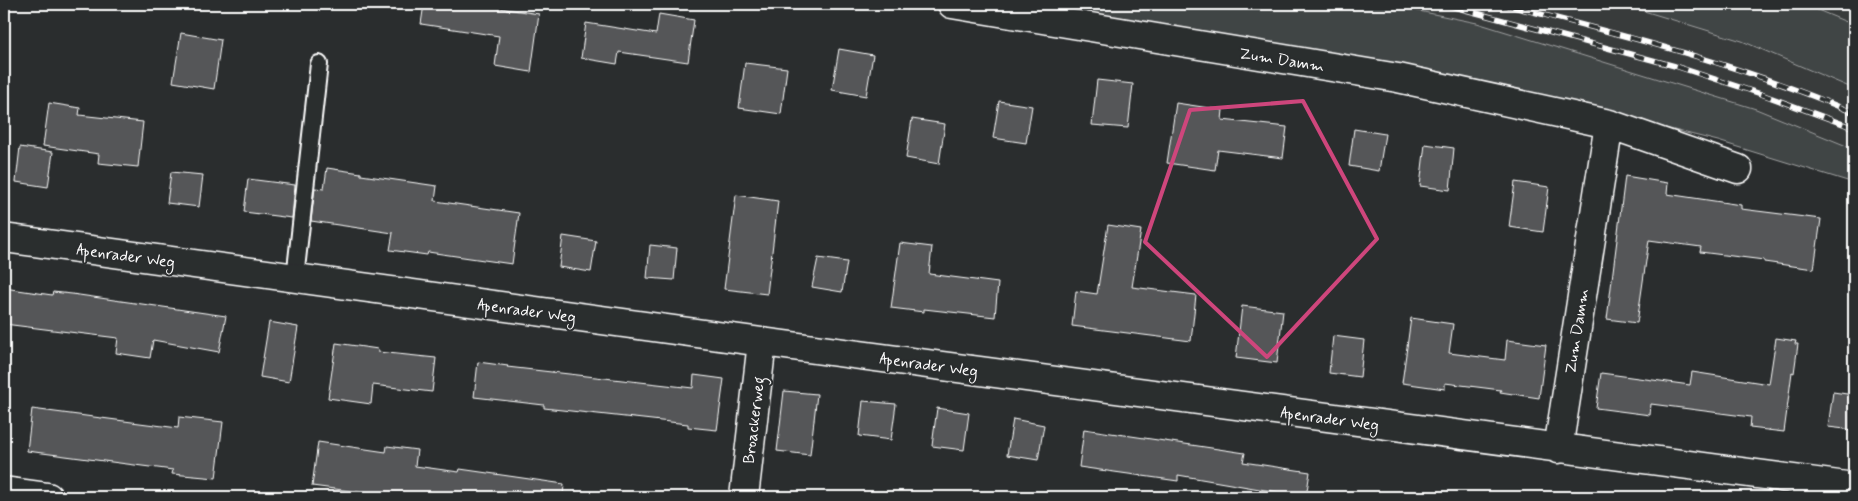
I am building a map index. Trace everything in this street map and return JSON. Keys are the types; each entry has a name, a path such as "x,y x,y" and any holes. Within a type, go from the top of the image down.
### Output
{"street":[{"name":"Zum Damm","path":"952,4 1398,78 1609,124 1738,169"},
{"name":"Zum Damm","path":"1558,449 1609,124"},
{"name":"Apenrader Weg","path":"4,238 762,342 1854,487"},
{"name":"Broackerweg","path":"744,497 762,342"},
{"path":"4,491 48,497"}],"lane":[{"path":"295,278 319,64"}],"highlighted area":[{"path":"1303,101 1377,239 1267,357 1145,242 1190,110"}],"shaded area":[{"path":"1041,4 1385,4 1477,23 1756,109 1854,149 1854,183 1718,141 1490,84"},
{"path":"1385,4 1621,4 1742,41 1854,89 1854,149 1756,109 1477,23"},
{"path":"1621,4 1803,4 1854,25 1854,89 1742,41"},
{"path":"1803,4 1854,4 1854,25"}],"building":[{"path":"424,4 473,4 539,14 531,72 495,66 499,36 421,24"},
{"path":"659,14 694,20 688,62 619,52 617,64 581,58 586,23 656,34"},
{"path":"181,33 221,40 214,89 173,82"},
{"path":"839,49 873,55 866,96 832,90"},
{"path":"745,63 787,68 781,114 739,108"},
{"path":"1097,80 1133,84 1128,128 1092,125"},
{"path":"999,101 1032,106 1026,143 993,138"},
{"path":"49,103 80,108 79,115 143,122 138,167 98,163 99,154 43,146"},
{"path":"1176,103 1223,110 1222,120 1287,127 1283,158 1218,150 1215,170 1167,163"},
{"path":"912,119 945,124 939,164 906,158"},
{"path":"1354,129 1385,134 1379,171 1349,166"},
{"path":"1425,144 1454,148 1450,190 1420,186"},
{"path":"20,147 53,152 48,187 16,182"},
{"path":"327,168 437,186 435,201 519,213 512,264 428,252 427,255 390,250 393,233 311,221 315,188 324,189"},
{"path":"171,172 203,175 199,207 167,203"},
{"path":"1625,176 1668,183 1667,194 1741,205 1741,209 1821,219 1814,269 1764,262 1764,260 1700,252 1701,247 1649,240 1637,323 1607,319"},
{"path":"248,179 295,185 292,218 244,212"},
{"path":"1515,182 1549,187 1543,232 1509,227"},
{"path":"736,195 778,201 767,294 724,289"},
{"path":"1108,225 1141,230 1132,287 1196,295 1191,341 1072,326 1076,291 1097,294"},
{"path":"563,236 596,241 591,272 559,267"},
{"path":"900,243 932,247 929,274 998,283 995,317 924,309 924,312 891,308"},
{"path":"650,245 677,248 674,280 647,278"},
{"path":"818,258 847,262 842,292 812,287"},
{"path":"4,288 52,295 53,292 72,294 226,316 219,352 153,340 150,358 116,353 118,338 4,324"},
{"path":"1242,306 1283,311 1277,363 1236,358"},
{"path":"1411,318 1453,324 1449,353 1505,360 1507,340 1546,345 1539,398 1500,392 1501,390 1445,383 1445,389 1402,383"},
{"path":"269,322 298,327 289,382 260,377"},
{"path":"1333,336 1364,340 1360,377 1329,373"},
{"path":"1776,338 1796,341 1795,344 1798,344 1794,373 1792,372 1784,432 1750,428 1751,417 1651,404 1650,415 1596,408 1601,373 1690,385 1692,372 1769,384"},
{"path":"336,343 378,349 378,352 436,358 432,392 373,385 371,404 328,398"},
{"path":"478,362 693,388 694,375 724,379 717,430 688,427 688,424 544,408 544,405 474,397"},
{"path":"784,391 817,394 810,455 777,451"},
{"path":"1833,392 1854,395 1854,430 1828,427"},
{"path":"863,401 896,404 891,440 859,436"},
{"path":"937,408 969,413 964,450 932,446"},
{"path":"32,409 178,428 179,417 223,422 216,478 172,474 173,470 27,451"},
{"path":"1013,419 1044,425 1038,460 1007,455"},
{"path":"1084,429 1245,453 1243,462 1310,472 1306,497 1276,497 1277,492 1178,475 1178,481 1079,467"},
{"path":"318,442 386,452 387,446 417,450 415,466 459,472 460,469 564,484 563,497 380,497 380,495 312,486"}],"railway":[{"path":"1443,4 1675,66 1761,94 1854,128"},
{"path":"1502,4 1636,39 1724,65 1854,113"}]}
